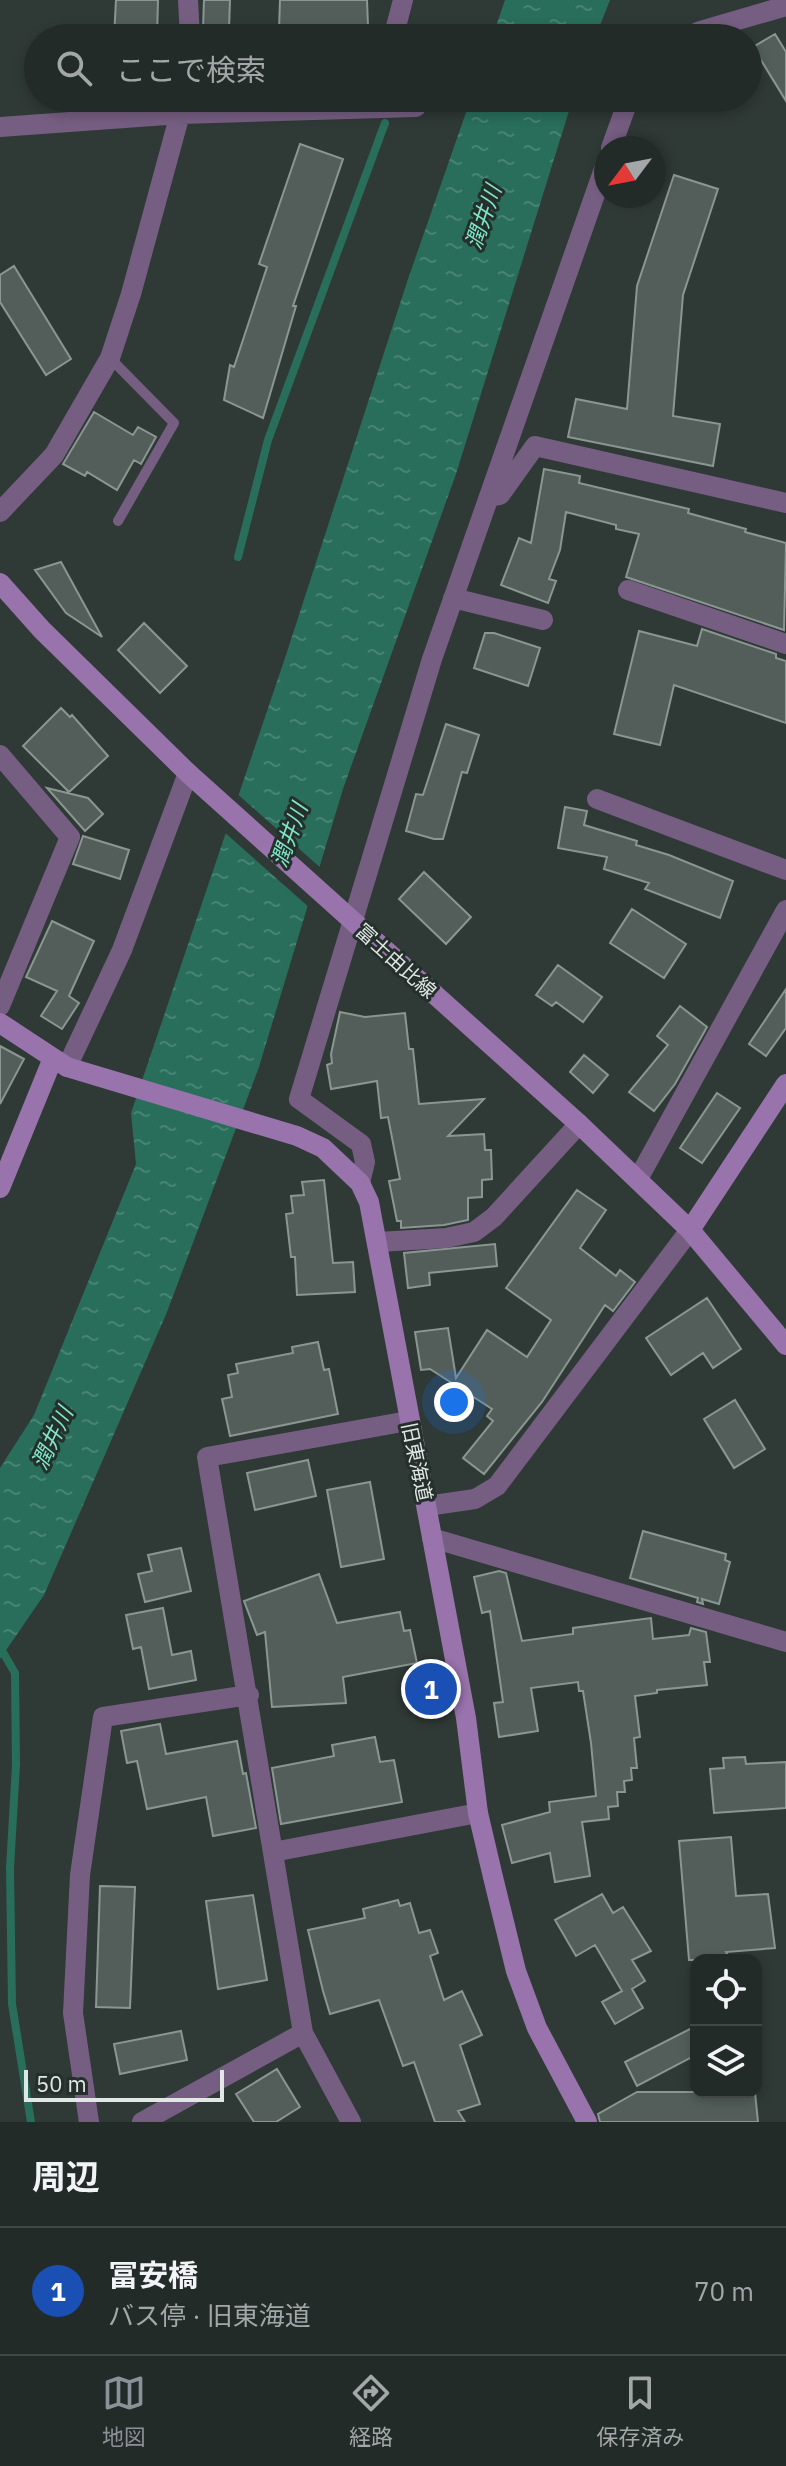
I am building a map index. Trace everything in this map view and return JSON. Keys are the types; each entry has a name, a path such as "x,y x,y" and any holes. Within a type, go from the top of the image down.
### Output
{"street":[{"path":"188,0 189,24"},
{"path":"397,24 403,0"},
{"path":"724,24 786,6"},
{"path":"0,127 129,112"},
{"path":"0,512 54,455 110,358 131,294 179,112"},
{"path":"615,136 624,112"},
{"path":"360,1183 365,1162 361,1144 299,1099 345,915 594,197"},
{"path":"489,497 500,495 535,446 786,503"},
{"name":"富士由比線","path":"0,583 42,630 194,778 638,1179 690,1230 786,1345"},
{"path":"628,590 786,644"},
{"path":"453,598 543,620"},
{"path":"0,755 70,837 0,1006"},
{"path":"0,1188 60,1063 122,950 194,778"},
{"path":"597,799 786,870"},
{"path":"638,1179 786,910"},
{"name":"旧東海道","path":"0,1023 60,1063 280,1129 323,1148 360,1183 369,1202 378,1242 408,1421 466,1718 478,1813 516,1971 537,2028 587,2122"},
{"path":"427,1506 475,1499 497,1486 690,1230 786,1084"},
{"path":"378,1242 446,1238 474,1232 494,1217 579,1124"},
{"path":"351,2122 303,2033 207,1457 408,1421"},
{"path":"432,1538 786,1642"},
{"path":"89,2122 73,2013 80,1875 103,1717 249,1695"},
{"path":"273,1852 478,1813"},
{"path":"142,2122 303,2033"},
{"path":"176,2103 186,2122"}],"lane":[{"path":"110,358 174,423 118,521"}],"water":[{"path":"505,0 610,0 601,24 497,24"},
{"name":"潤井川","path":"466,112 569,112 456,474 343,789 259,1067 167,1312 44,1595 0,1659 0,1468 34,1415 136,1164 131,1113 286,655 407,282"}],"pier":[{"path":"235,792 323,870 311,909 222,830"}],"building":[{"path":"116,0 158,0 157,24 115,24"},
{"path":"204,0 230,0 229,24 203,24"},
{"path":"280,0 367,0 368,24 279,24"},
{"path":"775,34 786,52 786,101 762,62 762,42"},
{"path":"300,144 343,159 293,306 296,306 263,418 224,400 230,365 234,367 267,267 259,264"},
{"path":"674,175 718,189 683,295 673,416 720,424 713,466 568,437 576,399 627,409 637,286 663,208 666,208"},
{"path":"14,266 71,359 46,375 0,302 0,275"},
{"path":"94,412 133,435 138,427 156,437 141,464 134,460 117,490 87,472 85,476 63,464"},
{"path":"544,469 580,476 579,483 689,509 688,513 786,543 784,630 626,577 639,534 566,512 560,550 549,579 556,581 548,603 501,585 519,538 531,543"},
{"path":"61,562 102,637 66,613 35,570"},
{"path":"144,623 187,666 160,693 118,650"},
{"path":"702,629 776,654 776,658 786,661 786,723 674,685 660,745 614,734 639,631 697,646"},
{"path":"485,633 540,648 528,686 474,668"},
{"path":"61,708 70,717 72,715 108,756 69,792 23,746"},
{"path":"446,724 479,735 467,773 462,772 443,839 434,839 406,831 416,794 423,795"},
{"path":"47,788 88,798 103,814 85,831"},
{"path":"565,807 587,811 584,825 637,841 636,845 733,881 720,918 645,889 649,883 604,869 607,857 558,848"},
{"path":"83,836 129,850 120,879 73,864"},
{"path":"424,872 471,917 446,944 399,899"},
{"path":"632,909 686,944 664,978 610,943"},
{"path":"52,921 94,941 69,996 79,1003 62,1029 41,1016 57,991 26,977"},
{"path":"558,965 602,997 583,1022 556,1002 552,1006 536,995"},
{"path":"786,989 786,1028 766,1056 749,1044"},
{"path":"680,1006 707,1027 675,1084 654,1111 629,1092 668,1045 657,1036"},
{"path":"340,1012 365,1017 405,1013 409,1049 413,1049 419,1104 484,1099 448,1136 484,1134 485,1150 491,1150 492,1179 482,1180 482,1197 468,1198 468,1220 401,1228 389,1181 400,1179 388,1117 381,1118 377,1081 331,1089 327,1065 332,1063"},
{"path":"0,1046 24,1059 0,1104"},
{"path":"584,1055 608,1075 593,1093 570,1072"},
{"path":"717,1093 740,1108 702,1163 680,1148"},
{"path":"324,1180 333,1263 353,1262 355,1292 297,1295 295,1257 291,1257 286,1214 293,1213 291,1196 304,1195 302,1182"},
{"path":"577,1190 606,1210 580,1248 616,1276 620,1270 635,1282 613,1311 605,1305 542,1402 484,1474 463,1458 493,1421 487,1416 492,1409 430,1369 421,1370 415,1332 448,1328 456,1378 487,1330 527,1357 551,1320 506,1288"},
{"path":"495,1244 497,1266 429,1273 430,1285 408,1288 404,1253"},
{"path":"707,1298 741,1349 713,1368 703,1353 671,1375 646,1338"},
{"path":"318,1342 324,1370 329,1369 338,1414 230,1436 222,1399 232,1397 228,1375 238,1373 236,1364 293,1353 292,1347"},
{"path":"735,1400 765,1449 734,1468 704,1419"},
{"path":"308,1460 316,1496 255,1510 247,1473"},
{"path":"370,1482 384,1559 341,1567 327,1490"},
{"path":"643,1531 726,1554 725,1560 730,1562 719,1604 702,1599 703,1604 697,1602 698,1598 630,1578"},
{"path":"181,1548 191,1591 145,1602 138,1574 152,1571 148,1555"},
{"path":"499,1571 506,1573 522,1641 573,1634 573,1628 651,1618 653,1639 689,1635 691,1628 706,1632 710,1662 704,1662 707,1685 657,1690 657,1693 635,1696 640,1737 634,1738 637,1768 631,1768 632,1780 624,1781 625,1792 617,1792 618,1806 608,1807 609,1819 582,1822 590,1876 555,1882 550,1853 512,1863 502,1825 550,1812 549,1802 596,1796 583,1691 579,1691 578,1682 531,1688 538,1731 499,1737 494,1703 503,1702 490,1611 482,1613 474,1577"},
{"path":"319,1574 337,1623 400,1612 404,1631 410,1630 417,1663 343,1677 346,1703 272,1707 265,1632 257,1635 244,1601"},
{"path":"163,1608 172,1655 191,1651 196,1680 149,1689 141,1647 133,1649 126,1615"},
{"path":"160,1724 166,1754 237,1741 256,1828 213,1836 206,1797 147,1809 137,1761 127,1763 121,1731"},
{"path":"375,1737 380,1762 394,1760 402,1802 281,1824 272,1768 334,1756 332,1745"},
{"path":"745,1757 746,1764 786,1762 786,1808 714,1813 710,1769 724,1768 723,1758"},
{"path":"731,1837 736,1896 768,1894 775,1948 727,1954 690,1954 689,1960 679,1841"},
{"path":"100,1886 135,1887 130,2008 96,2007"},
{"path":"602,1894 613,1913 623,1907 651,1951 632,1960 645,1981 632,1989 643,2008 615,2024 602,2002 622,1991 595,1945 576,1956 555,1920"},
{"path":"253,1895 267,1980 218,1989 206,1901"},
{"path":"398,1900 400,1906 410,1903 419,1933 430,1930 438,1953 430,1956 444,2000 462,1991 482,2035 460,2045 480,2104 458,2111 465,2122 435,2122 414,2062 403,2066 379,2000 330,2014 323,1991 308,1930 365,1918 363,1909"},
{"path":"690,2029 690,2058 637,2086 625,2062"},
{"path":"181,2031 187,2060 120,2074 114,2044"},
{"path":"277,2069 300,2107 276,2122 254,2122 236,2094"},
{"path":"637,2092 690,2092 690,2098 756,2098 758,2122 600,2122 598,2114"}],"waterway":[{"path":"238,557 268,440 385,123"},
{"path":"0,1647 15,1673 16,1765 10,1868 12,2004 31,2122"}],"place":[{"name":"冨安橋","path":"431,1689"}]}
